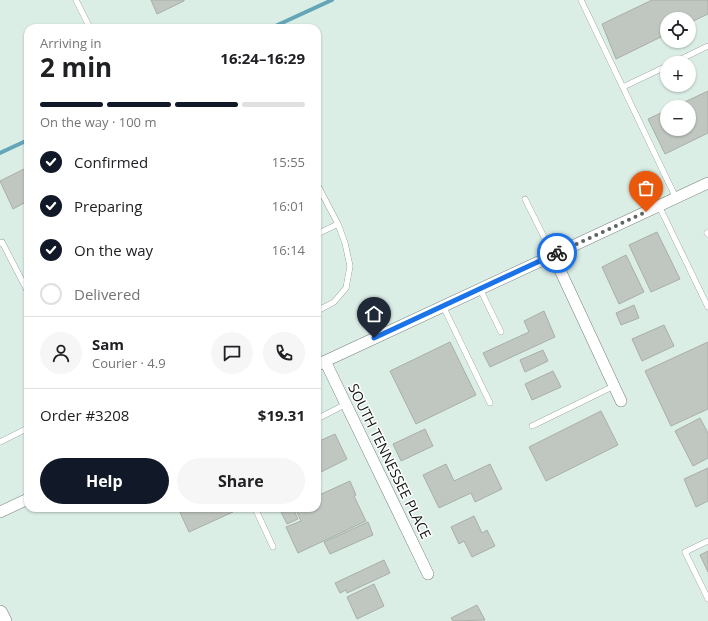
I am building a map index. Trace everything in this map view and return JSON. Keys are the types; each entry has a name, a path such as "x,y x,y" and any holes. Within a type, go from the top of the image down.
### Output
{"street":[{"path":"321,363 708,183"},
{"path":"553,255 621,401"},
{"name":"SOUTH TENNESSEE PLACE","path":"321,363 346,404 428,574"},
{"path":"0,512 24,501"},
{"path":"0,613 4,621"}],"lane":[{"path":"76,0 88,24"},
{"path":"580,0 676,198"},
{"path":"687,56 708,46"},
{"path":"623,87 660,69"},
{"path":"321,192 338,224 345,243 350,266 346,288 334,302 321,308"},
{"path":"525,199 553,255"},
{"path":"659,206 708,307"},
{"path":"321,232 338,224"},
{"path":"0,243 2,242 24,284"},
{"path":"480,289 500,332"},
{"path":"443,306 490,403"},
{"path":"532,426 614,386"},
{"path":"321,417 346,404"},
{"path":"0,442 24,430"},
{"path":"257,512 273,547"},
{"path":"708,541 685,552 708,599"}],"shaded area":[{"path":"0,0 708,0 708,621 0,621"}],"building":[{"path":"151,0 184,0 184,1 157,14"},
{"path":"652,0 708,0 708,14 696,20 696,12 660,12 660,37 616,59 602,24"},
{"path":"708,91 708,133 665,154 648,119 660,113 660,136 696,136 696,100 689,100"},
{"path":"24,169 24,203 13,209 0,181"},
{"path":"657,232 680,279 651,292 629,245"},
{"path":"626,255 644,292 619,304 602,267"},
{"path":"634,305 639,318 621,325 616,313"},
{"path":"544,311 555,337 490,367 483,353 529,332 524,321"},
{"path":"664,325 674,346 642,361 632,339"},
{"path":"450,342 476,395 416,424 390,371"},
{"path":"708,342 708,409 671,426 645,371"},
{"path":"543,350 548,361 525,372 520,360"},
{"path":"553,371 561,387 532,400 525,384"},
{"path":"601,411 618,445 546,481 529,447"},
{"path":"700,418 708,433 708,458 693,466 675,431"},
{"path":"425,429 433,446 401,461 393,444"},
{"path":"335,434 347,459 321,472 321,440"},
{"path":"446,464 454,481 490,464 502,489 475,502 471,493 439,508 423,475"},
{"path":"708,468 708,501 696,507 684,479"},
{"path":"350,481 356,495 354,496 366,521 298,553 286,527 301,521 297,512 321,512 321,494"},
{"path":"180,512 233,512 189,532"},
{"path":"281,512 295,512 298,519 287,524"},
{"path":"474,516 482,533 487,530 495,546 472,557 464,541 459,544 451,527"},
{"path":"368,522 373,535 330,554 324,542"},
{"path":"708,551 708,572 700,555"},
{"path":"384,560 390,573 347,593 346,590 340,593 335,583"},
{"path":"374,584 384,606 357,619 347,597"},
{"path":"477,605 485,620 453,621 451,618"}],"waterway":[{"path":"280,24 332,0"},
{"path":"0,153 24,142"}],"way so far":[{"path":"557,253 646,212"}],"route":[{"path":"374,338 557,253"}]}
